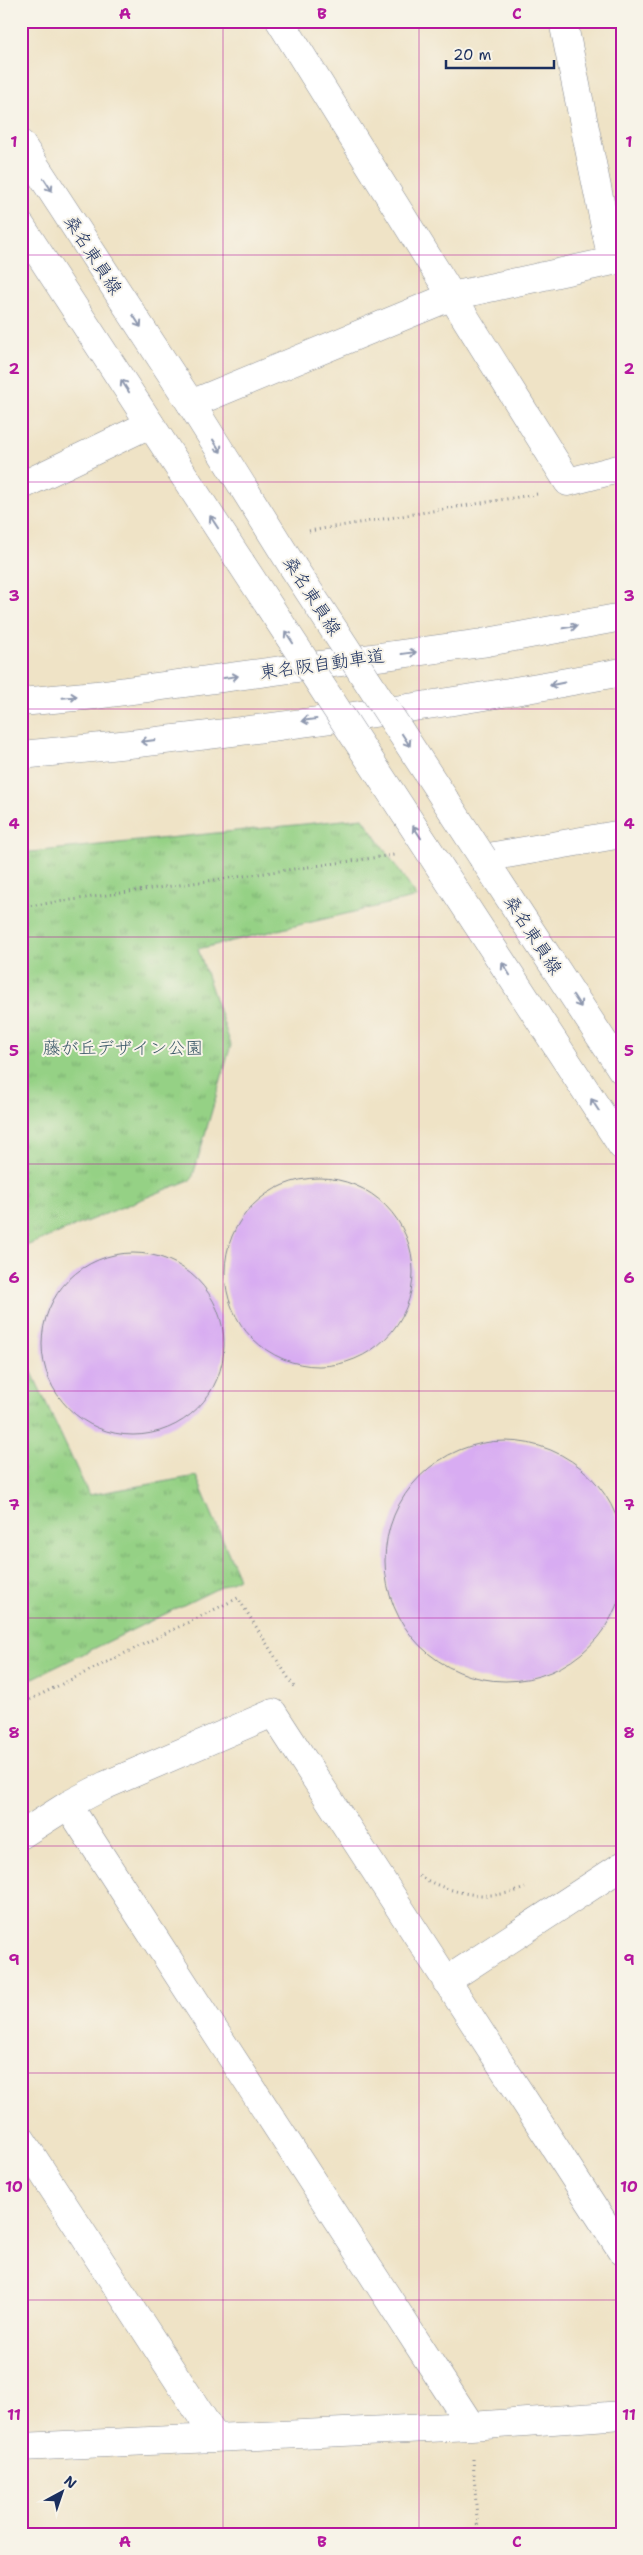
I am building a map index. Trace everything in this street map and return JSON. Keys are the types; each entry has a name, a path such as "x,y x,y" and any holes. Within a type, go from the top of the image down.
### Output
{"main road":[{"path":"280,21 568,482 622,468"},
{"path":"191,404 452,296 617,260 563,21"},
{"name":"桑名東員線","path":"21,144 191,404 293,567 622,1070"},
{"path":"21,226 622,1146"},
{"path":"21,486 150,424"},
{"name":"東名阪自動車道","path":"21,702 96,695 482,643 622,618"},
{"path":"21,754 111,746 496,696 622,672"},
{"path":"483,858 622,834"},
{"path":"21,1835 68,1805 106,1785 273,1713 622,2251"},
{"path":"68,1805 471,2426"},
{"path":"446,1981 622,1866"},
{"path":"21,2139 215,2437"},
{"path":"21,2447 471,2426 622,2415"}],"path":[{"path":"307,532 542,493 568,482"},
{"path":"21,907 403,854"},
{"path":"21,1704 238,1598 297,1690"},
{"path":"414,1870 419,1876 451,1891 480,1896 528,1887"},
{"path":"471,2426 478,2534"}],"green space":[{"name":"藤が丘デザイン公園","path":"363,818 417,897 198,949 231,1045 192,1179 21,1248 21,853"},
{"path":"21,1349 89,1495 196,1476 239,1578 21,1684"}],"building":[{"path":"328,1178 355,1185 386,1205 406,1236 412,1254 412,1290 406,1308 386,1339 355,1359 337,1365 310,1366 301,1365 275,1355 259,1345 246,1332 232,1308 226,1290 225,1263 226,1254 236,1228 246,1212 259,1199 283,1185 301,1179"},
{"path":"133,1253 151,1255 168,1260 197,1280 217,1309 222,1326 224,1344 222,1362 217,1379 197,1408 168,1428 151,1433 133,1435 115,1433 98,1428 69,1408 49,1379 44,1362 42,1344 44,1326 49,1309 69,1280 98,1260 115,1255"},
{"path":"505,1441 528,1443 551,1450 572,1461 590,1476 605,1494 616,1515 623,1538 625,1561 623,1584 616,1607 605,1628 590,1646 572,1661 551,1672 528,1679 505,1681 482,1679 459,1672 438,1661 420,1646 405,1628 394,1607 387,1584 385,1561 387,1538 394,1515 405,1494 420,1476 438,1461 459,1450 482,1443"}]}
